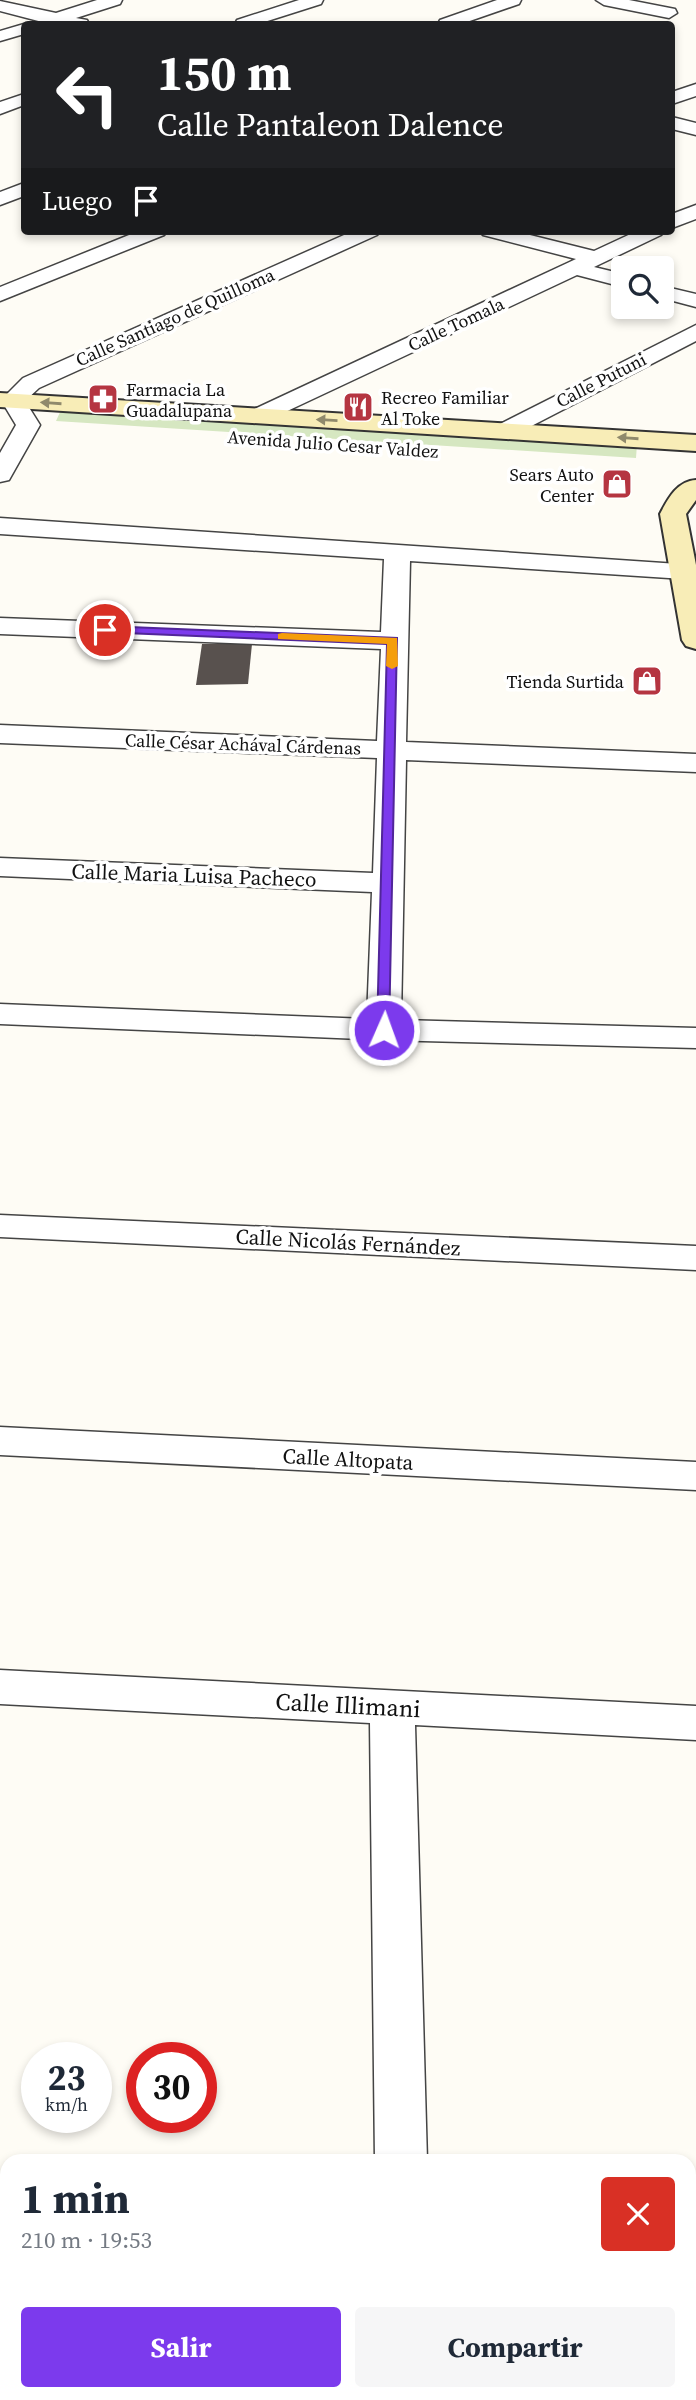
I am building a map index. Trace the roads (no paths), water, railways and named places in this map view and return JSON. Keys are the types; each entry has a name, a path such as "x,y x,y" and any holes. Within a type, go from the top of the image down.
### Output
{"main road":[{"name":"Avenida Julio Cesar Valdez","path":"6,400 696,443"},
{"name":"Avenida Julio Cesar Valdez","path":"0,423 682,479"},
{"path":"696,443 670,456 682,479 681,500 673,514 696,640"}],"street":[{"path":"49,21 114,0"},
{"path":"252,21 315,0"},
{"path":"454,21 513,0"},
{"path":"604,0 669,13"},
{"path":"0,6 66,21"},
{"path":"649,21 687,6"},
{"path":"0,36 21,30"},
{"path":"675,98 696,89"},
{"path":"0,108 21,100"},
{"path":"675,124 696,129"},
{"path":"0,199 21,191"},
{"path":"675,221 696,211"},
{"path":"0,295 147,235"},
{"name":"Calle Santiago de Quilloma","path":"6,400 61,367 361,235"},
{"path":"506,235 596,258"},
{"name":"Calle Tomala","path":"258,416 645,235"},
{"path":"575,268 611,278"},
{"path":"674,295 696,301"},
{"name":"Calle Putuni","path":"506,430 696,332"},
{"path":"0,475 28,425 6,400"},
{"path":"0,526 684,571"},
{"path":"384,1030 397,554"},
{"path":"0,626 393,641"},
{"name":"Calle César Achával Cárdenas","path":"0,734 696,763"},
{"name":"Calle Maria Luisa Pacheco","path":"0,867 389,883"},
{"path":"0,1014 384,1030 696,1038"},
{"name":"Calle Nicolás Fernández","path":"0,1226 696,1258"},
{"name":"Calle Altopata","path":"0,1441 696,1476"},
{"name":"Calle Illimani","path":"0,1687 696,1723"},
{"path":"391,1708 401,2154"}],"place":[{"name":"Farmacia La Guadalupana","path":"103,399"},
{"name":"Recreo Familiar Al Toke","path":"358,407"},
{"name":"Sears Auto Center","path":"617,484"},
{"name":"Tienda Surtida","path":"647,681"}]}
